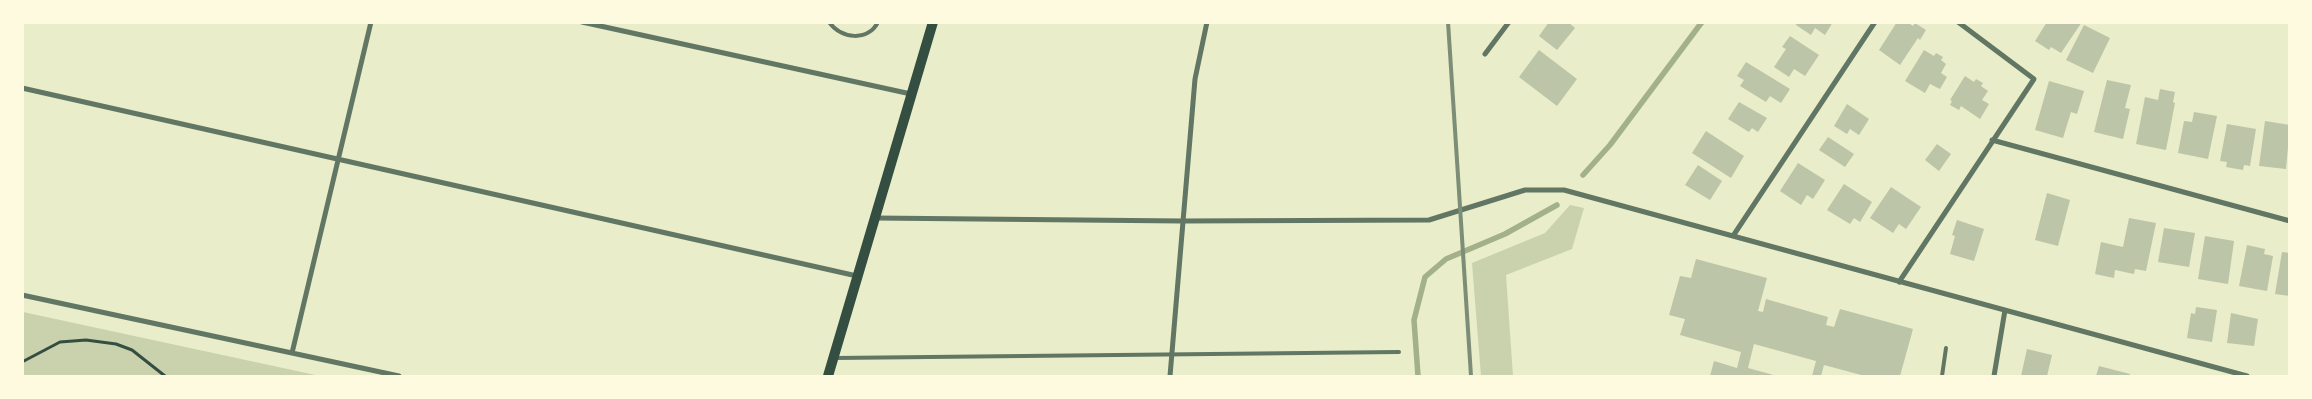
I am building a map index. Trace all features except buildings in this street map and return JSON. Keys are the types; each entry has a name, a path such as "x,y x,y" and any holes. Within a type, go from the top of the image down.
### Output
{"main road":[{"path":"828,376 933,22"}],"street":[{"path":"292,353 371,22"},
{"path":"582,22 912,94"},
{"path":"1170,376 1195,79 1207,22"},
{"path":"1486,54 1509,22"},
{"path":"1732,236 1875,22"},
{"path":"1899,282 1992,140 2034,80 1958,22"},
{"path":"22,88 339,161 857,276"},
{"path":"1992,140 2290,221"},
{"path":"875,218 1182,221 1429,220 1525,190 1546,188 1564,190 2247,376"},
{"path":"22,295 399,376"},
{"path":"1994,376 2005,310"}],"lane":[{"path":"829,22 832,27 846,36 862,36 874,31 878,22"},
{"path":"1942,376 1946,348"},
{"path":"833,358 1171,356 1399,352"}],"path":[{"path":"22,362 60,342 86,340 116,344 132,350 165,376"}],"green space":[{"path":"1570,205 1584,208 1572,249 1506,275 1513,376 1481,376 1472,263 1545,233"},
{"path":"23,312 320,376 23,376"}],"waterway":[{"path":"1583,175 1610,145 1702,22"},
{"path":"1418,376 1414,320 1425,277 1446,259 1505,234 1557,205"}],"railway":[{"path":"1448,22 1471,376"}]}
